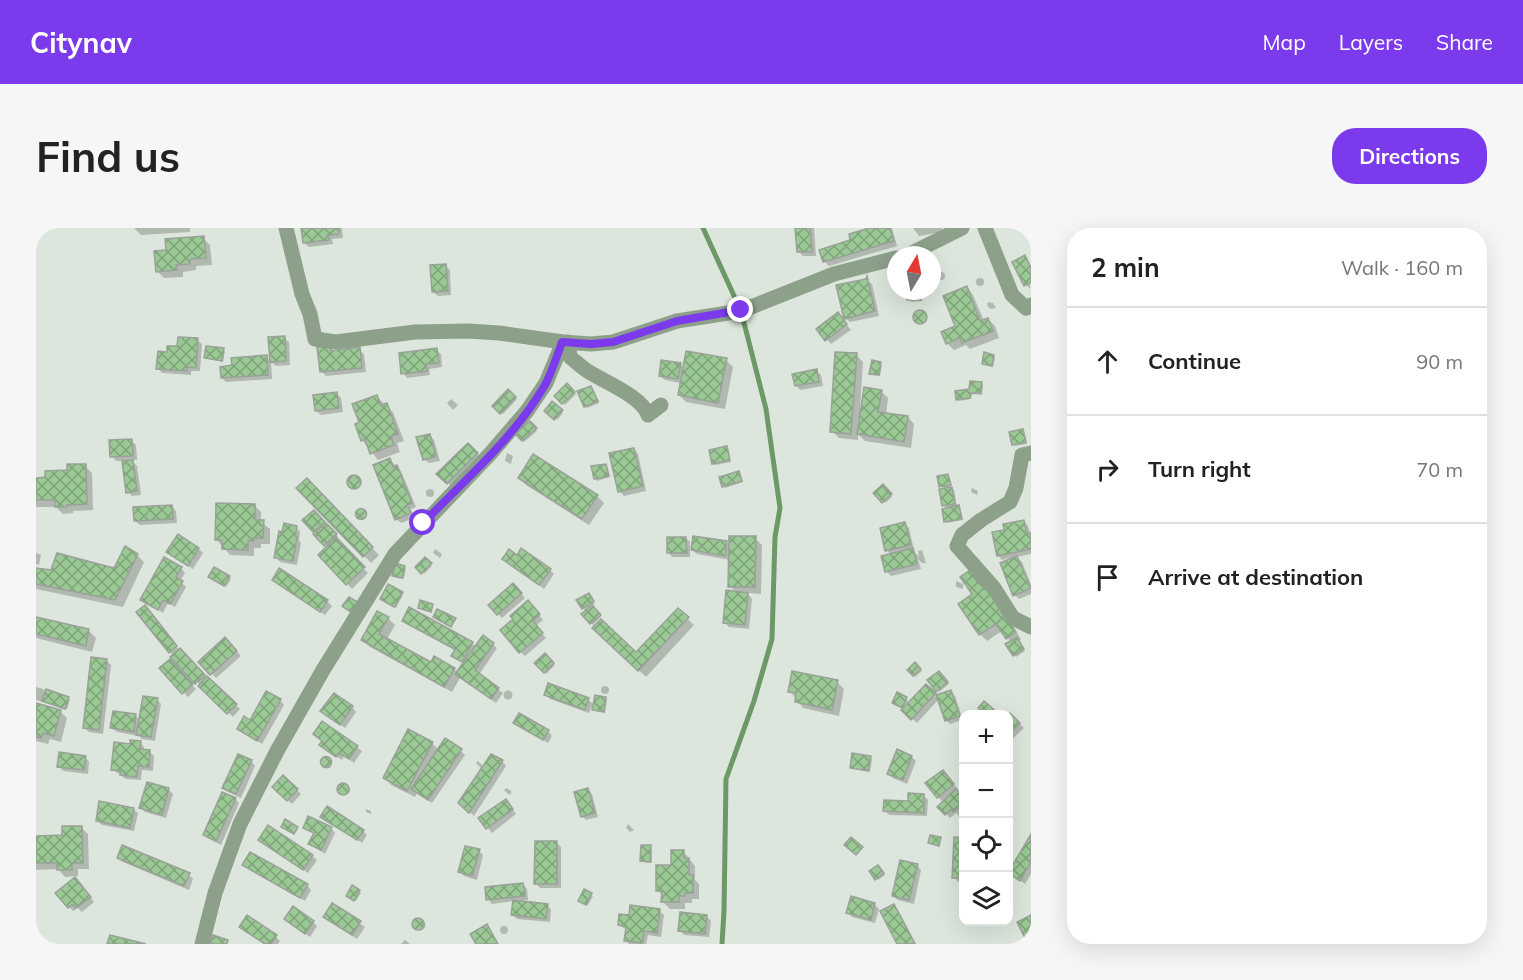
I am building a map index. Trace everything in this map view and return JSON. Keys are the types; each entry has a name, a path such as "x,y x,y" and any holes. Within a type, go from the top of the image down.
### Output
{"street":[{"path":"286,228 315,339 336,342 414,332 468,331 565,342 613,342 677,321 741,310 834,274 887,260"},
{"path":"926,246 962,228"},
{"path":"985,228 1011,295 1026,308 1031,305"},
{"path":"565,342 570,357 586,370 609,382 646,408 648,415 661,405"},
{"path":"202,944 215,893 240,824 323,670 394,554 528,411 546,382 565,342"},
{"path":"1031,453 1022,455 1016,488 1010,502 981,520 962,536 957,546 994,588 1013,618 1031,627"}],"building":[{"path":"301,228 339,228 339,234 328,235 329,240 303,243"},
{"path":"795,228 810,228 812,252 797,252"},
{"path":"869,228 890,228 894,241 823,262 819,250 850,240 849,234"},
{"path":"204,236 206,258 190,259 190,264 176,265 177,270 156,272 154,251 166,250 165,239"},
{"path":"1025,255 1031,268 1031,282 1024,286 1012,262"},
{"path":"446,264 448,291 432,292 430,265"},
{"path":"867,276 875,311 844,319 836,285 866,279"},
{"path":"967,286 980,321 988,318 993,331 962,343 960,338 946,344 941,332 955,326 943,296"},
{"path":"917,310 923,310 927,317 923,324 917,324 913,320 913,314"},
{"path":"838,312 847,324 825,341 816,329"},
{"path":"285,336 286,361 270,362 268,337"},
{"path":"178,337 198,338 196,368 187,367 187,371 156,369 158,351 167,352 167,346 177,346"},
{"path":"206,346 224,348 222,361 204,358"},
{"path":"331,346 331,351 360,347 362,368 320,372 317,347"},
{"path":"437,348 439,363 426,364 427,371 401,374 399,353"},
{"path":"686,351 727,358 718,403 678,395"},
{"path":"835,352 857,353 851,434 830,432"},
{"path":"984,352 994,355 992,366 982,364"},
{"path":"267,355 268,375 221,378 220,367 232,365 231,358"},
{"path":"661,360 681,363 678,379 659,376"},
{"path":"872,360 881,362 879,375 869,374"},
{"path":"817,369 819,382 795,386 792,374"},
{"path":"970,381 982,382 981,393 971,393 970,398 956,400 955,391 969,389"},
{"path":"567,383 575,392 562,404 554,396"},
{"path":"591,386 598,401 584,407 577,391"},
{"path":"864,387 882,390 878,412 908,416 904,442 857,434"},
{"path":"508,389 516,397 500,414 492,406"},
{"path":"337,392 339,408 315,411 313,395"},
{"path":"377,395 381,405 387,403 398,434 391,436 394,445 370,454 365,439 361,441 355,424 359,422 352,404"},
{"path":"552,401 563,410 554,420 544,411"},
{"path":"530,421 537,428 522,441 515,434"},
{"path":"1023,429 1026,442 1012,445 1009,432"},
{"path":"430,434 436,456 423,460 416,437"},
{"path":"132,439 133,456 110,457 109,440"},
{"path":"468,443 478,453 447,484 436,474"},
{"path":"727,446 730,460 712,464 709,450"},
{"path":"634,448 643,486 618,492 609,453"},
{"path":"533,454 598,495 582,519 518,478"},
{"path":"390,458 393,467 397,465 412,503 407,505 411,513 395,520 373,465"},
{"path":"133,460 137,491 126,493 122,461"},
{"path":"67,464 86,464 87,504 55,507 55,500 36,500 36,478 45,477 45,471 67,470"},
{"path":"606,464 609,476 594,479 591,466"},
{"path":"739,471 742,481 722,487 719,477"},
{"path":"948,474 951,485 939,487 937,476"},
{"path":"354,475 359,477 361,482 359,487 354,489 349,487 347,482 349,477"},
{"path":"307,478 373,547 363,557 296,488"},
{"path":"883,484 892,494 882,503 873,493"},
{"path":"952,487 955,504 942,506 939,489"},
{"path":"216,503 255,504 255,520 264,520 263,538 248,541 248,550 222,549 222,540 215,540"},
{"path":"172,505 173,519 134,521 133,507"},
{"path":"959,505 962,519 944,522 942,509"},
{"path":"361,509 365,510 365,518 361,519 357,518 356,514 357,510"},
{"path":"314,510 325,522 313,532 302,520"},
{"path":"1024,520 1027,534 1031,533 1031,549 997,556 992,532 1004,530 1003,524"},
{"path":"905,522 911,545 885,551 880,528"},
{"path":"284,523 297,526 293,561 274,558 279,531 282,532"},
{"path":"326,523 337,534 324,546 313,534"},
{"path":"178,534 199,548 188,566 166,552"},
{"path":"693,536 727,541 725,556 691,550"},
{"path":"729,536 756,536 755,587 728,587"},
{"path":"336,537 365,567 346,585 318,555"},
{"path":"667,537 686,537 687,553 667,553"},
{"path":"125,546 138,554 115,600 36,584 36,568 51,570 57,553 114,568"},
{"path":"521,548 551,569 539,585 502,559 509,549 517,555"},
{"path":"913,548 917,564 885,572 881,556"},
{"path":"1017,556 1031,588 1013,596 1000,563"},
{"path":"164,557 182,567 176,577 183,581 170,604 163,600 158,610 140,600"},
{"path":"425,557 432,563 421,574 415,567"},
{"path":"395,563 405,566 402,578 392,576"},
{"path":"214,567 230,576 224,586 208,577"},
{"path":"279,568 328,600 320,612 272,580"},
{"path":"973,568 1016,632 1006,639 996,624 979,635 958,604 972,594 960,577"},
{"path":"513,583 522,593 497,615 488,605"},
{"path":"388,584 403,592 394,607 380,599"},
{"path":"726,590 748,593 745,625 723,623"},
{"path":"589,593 594,601 582,609 576,600"},
{"path":"349,597 359,603 352,613 342,606"},
{"path":"420,600 433,604 431,612 418,608"},
{"path":"528,600 540,614 533,621 543,633 519,653 500,630 513,619 510,616"},
{"path":"145,605 177,646 169,653 136,612"},
{"path":"592,605 601,615 590,624 581,614"},
{"path":"409,607 473,642 462,662 451,656 455,649 402,621"},
{"path":"678,608 689,617 638,671 592,628 601,619 636,652"},
{"path":"437,609 456,618 451,627 433,617"},
{"path":"377,611 389,617 379,634 431,662 434,656 455,668 444,687 361,640"},
{"path":"36,617 89,629 86,646 36,634"},
{"path":"483,635 494,643 475,670 499,688 491,699 455,674"},
{"path":"225,637 237,651 210,675 198,662"},
{"path":"1017,637 1024,649 1013,656 1005,644"},
{"path":"180,648 205,675 195,684 170,657"},
{"path":"545,653 554,663 544,673 534,663"},
{"path":"91,657 107,659 99,730 83,728"},
{"path":"170,659 193,684 182,694 159,668"},
{"path":"915,662 921,669 913,676 907,670"},
{"path":"792,671 838,680 832,710 795,702 796,693 788,692"},
{"path":"939,671 948,682 936,692 927,680"},
{"path":"207,676 237,704 227,714 198,686"},
{"path":"548,683 589,698 585,710 544,695"},
{"path":"926,684 936,693 911,720 901,710"},
{"path":"46,689 69,697 65,709 42,701"},
{"path":"951,690 959,716 945,721 936,695"},
{"path":"266,691 281,699 257,741 237,729 244,716 250,720"},
{"path":"897,692 907,697 902,708 892,703"},
{"path":"334,693 353,706 340,725 320,711"},
{"path":"595,695 606,697 604,712 592,710"},
{"path":"143,696 158,698 151,737 136,735"},
{"path":"984,701 994,710 980,710 978,708"},
{"path":"36,703 61,710 54,736 43,733 41,738 36,737"},
{"path":"113,711 136,714 134,732 110,728"},
{"path":"519,713 549,730 543,740 513,723"},
{"path":"1013,716 1020,723 1013,730"},
{"path":"322,721 358,746 349,759 339,753 336,757 319,745 322,741 313,734"},
{"path":"408,729 433,742 407,791 383,778"},
{"path":"445,738 462,749 428,800 411,789"},
{"path":"130,740 141,741 140,749 150,750 149,767 138,766 137,777 120,775 121,771 111,770 114,742 130,744"},
{"path":"897,749 912,756 903,780 887,774"},
{"path":"59,752 86,756 84,770 57,767"},
{"path":"852,753 871,756 868,771 850,768"},
{"path":"238,754 252,760 236,794 222,788"},
{"path":"491,754 503,760 469,813 458,803"},
{"path":"326,757 330,758 330,766 326,767 322,766 321,762 322,758"},
{"path":"943,770 954,784 937,798 925,783"},
{"path":"283,775 298,789 287,801 272,787"},
{"path":"147,782 169,788 162,815 139,808"},
{"path":"343,783 349,789 343,795 337,789"},
{"path":"588,788 595,813 581,817 574,792"},
{"path":"956,789 959,792 959,807 953,812 951,809 945,815 937,807"},
{"path":"222,792 236,798 216,841 203,835"},
{"path":"908,793 924,794 924,813 883,811 884,800 908,801"},
{"path":"506,799 513,809 486,829 478,818"},
{"path":"99,801 134,808 130,828 96,821"},
{"path":"327,806 364,830 357,840 320,817"},
{"path":"308,816 332,827 321,850 308,844 314,833 303,828"},
{"path":"285,819 298,827 294,834 281,827"},
{"path":"268,825 313,855 303,870 258,840"},
{"path":"62,826 82,826 83,863 72,863 72,870 57,870 57,863 36,863 36,836 62,835"},
{"path":"1031,834 1031,862 1020,881 1013,876 1013,865"},
{"path":"930,835 941,837 939,846 928,843"},
{"path":"851,837 863,847 856,855 844,845"},
{"path":"954,837 959,838 959,878 952,878"},
{"path":"535,841 557,841 557,884 534,884"},
{"path":"122,845 190,873 184,886 117,858"},
{"path":"641,845 651,845 650,862 640,861"},
{"path":"465,846 480,849 472,876 458,872"},
{"path":"671,850 684,850 684,858 689,858 689,875 693,875 693,893 679,896 679,902 661,902 662,891 656,891 656,865 671,865"},
{"path":"250,852 308,884 300,898 242,865"},
{"path":"900,860 918,864 909,900 892,896"},
{"path":"878,865 884,873 875,880 869,871"},
{"path":"75,877 91,897 76,908 73,904 68,908 55,893"},
{"path":"523,883 525,896 486,900 485,887"},
{"path":"352,885 360,890 354,901 346,896"},
{"path":"584,889 592,893 586,905 578,901"},
{"path":"851,896 875,903 871,920 846,913"},
{"path":"513,900 548,904 546,919 511,915"},
{"path":"332,903 361,921 352,935 323,917"},
{"path":"894,904 915,944 897,944 880,911"},
{"path":"630,905 660,909 657,933 644,931 642,943 624,941 626,927 618,925 619,914 629,915"},
{"path":"293,906 314,921 305,934 284,919"},
{"path":"680,912 707,915 705,934 678,931"},
{"path":"247,915 277,935 271,944 265,944 239,927"},
{"path":"1031,915 1031,944 1028,944 1017,922"},
{"path":"420,918 424,924 420,930 416,930 412,922"},
{"path":"487,924 498,944 476,944 470,934"},
{"path":"110,935 146,944 107,944"},
{"path":"213,935 228,940 227,944 210,944"}],"waterway":[{"path":"703,228 741,311 766,409 780,508 775,537 772,639 754,701 726,779 722,944"}],"route":[{"path":"423,523 457,490 528,411 546,382 562,342 591,344 613,342 677,321 741,310"}]}
